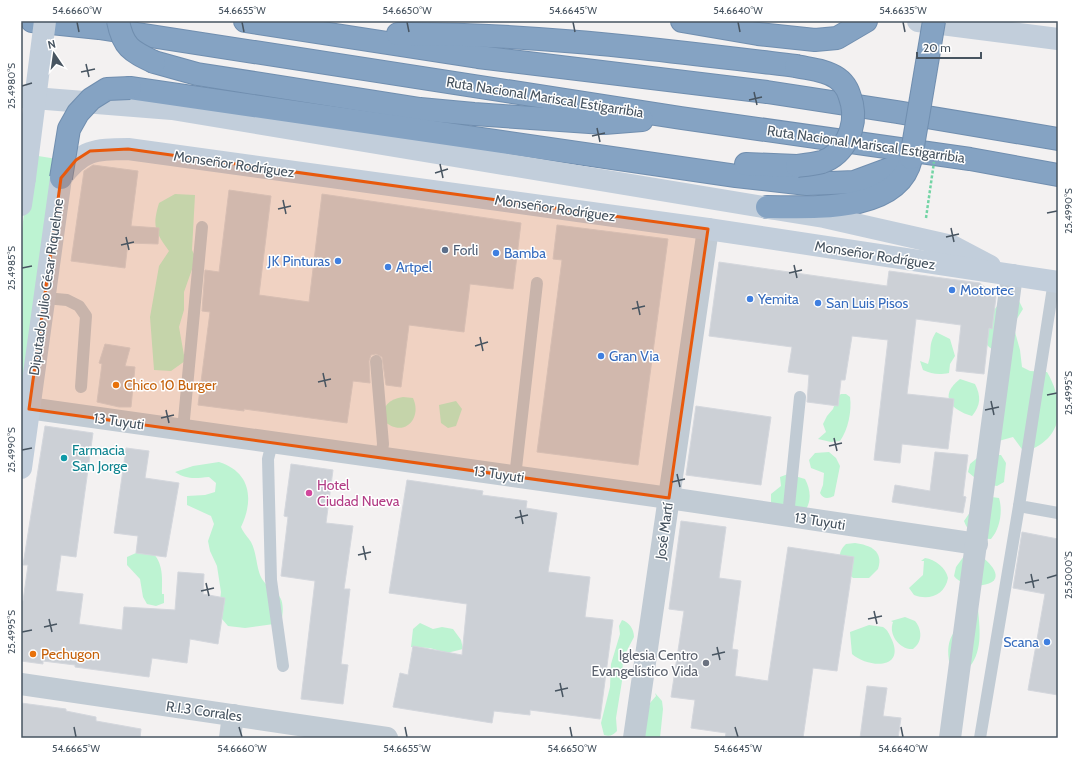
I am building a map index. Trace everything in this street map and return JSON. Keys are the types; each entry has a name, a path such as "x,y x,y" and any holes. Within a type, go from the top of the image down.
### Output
{"highway":[{"name":"Ruta Nacional Mariscal Estigarribia","path":"32,21 100,28 681,118 970,159 1058,175"},
{"path":"118,21 121,37 134,53 154,62 205,75 420,109 474,114 604,123 681,118"},
{"name":"Ruta Nacional Mariscal Estigarribia","path":"245,21 478,57 767,92 1058,139"},
{"path":"682,21 758,34 815,40 837,38 866,21"},
{"path":"767,207 830,206 859,202 887,192 908,171 934,21"},
{"path":"337,35 433,34 551,39 603,43 796,66 823,71 837,78 848,90 854,114 850,135 841,149 823,162 797,166 638,161"},
{"path":"61,178 69,129 78,113 91,99 107,90 130,88 736,176 807,184 854,182 900,165 911,158"}],"street":[{"path":"21,205 23,174 45,21"},
{"path":"918,21 1058,39"},
{"path":"21,97 172,109 824,217 952,246 1007,274 977,544 950,738"},
{"name":"Monseñor Rodríguez","path":"61,178 76,160 90,151 102,149 128,149 708,229 1056,282"},
{"name":"Diputado Julio César Riquelme","path":"21,468 25,408 45,298 61,178"},
{"name":"José Martí","path":"634,738 708,229"},
{"name":"13 Tuyuti","path":"25,408 669,498 977,544"},
{"name":"R.I.3 Corrales","path":"21,684 387,738"},
{"path":"230,738 233,715"}],"lane":[{"path":"183,430 202,228"},
{"path":"980,738 1056,282"},
{"path":"516,477 537,283"},
{"path":"45,298 67,300 79,306 86,316 81,387"},
{"path":"376,361 383,444 381,458"},
{"path":"788,516 800,397"},
{"path":"272,442 268,459 271,580 283,666"},
{"path":"1019,506 1058,513"}],"highlighted area":[{"path":"128,149 708,229 669,498 29,409 61,178 76,160 90,151"}],"green space":[{"path":"32,155 57,159 21,403 21,236"},
{"path":"175,194 195,195 192,250 196,258 184,292 184,310 179,327 185,361 171,371 154,370 150,317 159,266 169,251 158,233 155,223 159,203"},
{"path":"1001,301 1019,301 1023,309 1013,325 1020,350 1022,367 1030,371 1047,372 1053,384 1059,409 1058,420 1054,430 1047,439 1024,452 1013,437 995,442 996,352 983,340 985,322"},
{"path":"936,332 950,339 955,356 950,364 949,373 938,374 923,370 920,361 928,364 933,337"},
{"path":"960,379 975,384 979,396 977,408 972,416 958,410 950,402 950,391 953,385"},
{"path":"841,394 846,394 850,397 849,420 843,437 840,441 831,442 818,439 826,432 823,424 833,409 837,397"},
{"path":"403,397 413,398 415,413 413,420 409,424 397,428 383,420 383,415 385,407 390,401"},
{"path":"456,401 462,409 456,426 448,428 441,423 439,405"},
{"path":"829,452 836,458 840,466 834,496 826,498 820,493 823,485 824,473 811,468 809,460 815,453"},
{"path":"982,454 1001,455 1006,463 1004,482 997,486 981,483 968,472 970,464"},
{"path":"219,462 238,473 247,488 248,507 241,527 253,546 262,579 278,594 282,602 282,618 274,624 245,628 228,626 222,619 219,610 221,592 217,566 210,551 208,541 214,524 211,516 187,505 187,496 205,495 215,492 216,483 209,477 188,477 179,475 175,472 193,466"},
{"path":"788,474 805,479 810,494 808,505 806,509 771,514 771,494 781,486 780,477"},
{"path":"977,495 999,498 1001,508 1000,520 997,530 991,539 982,538 971,532 964,521 975,505"},
{"path":"855,543 870,547 877,553 879,558 878,569 869,578 853,578 846,571 841,562 840,553 842,549 846,544"},
{"path":"151,551 160,566 162,577 162,594 164,594 164,603 156,606 147,604 143,597 140,579 127,565 127,557 136,553"},
{"path":"967,552 975,553 987,561 996,575 992,582 983,585 972,585 961,582 954,576 956,567"},
{"path":"925,558 933,560 940,565 947,574 948,578 944,589 931,597 920,597 914,595 909,588 923,575 924,561 921,561"},
{"path":"978,609 980,633 976,656 967,670 950,665 948,655 949,646 954,632"},
{"path":"905,617 915,621 920,632 919,643 913,649 908,649 896,641 892,632 893,622 891,621"},
{"path":"622,620 631,626 634,637 623,658 622,681 616,718 617,731 614,734 606,736 604,735 601,723 610,687 611,664 620,634 619,626"},
{"path":"420,623 433,629 442,627 453,629 461,640 463,649 447,653 430,648 411,647 413,629"},
{"path":"869,625 883,627 886,629 892,640 895,650 893,657 883,664 867,662 852,654 850,632"},
{"path":"655,693 662,701 663,709 660,738 642,738 650,703 656,696"}],"building":[{"path":"93,165 138,171 131,226 159,228 158,244 128,243 125,268 71,261 84,171"},
{"path":"229,190 271,196 259,295 309,302 322,194 521,223 513,289 470,284 464,332 409,325 401,387 386,385 382,357 376,354 371,355 369,361 370,383 353,381 347,423 244,409 244,411 198,405 210,312 202,311 205,270 219,272"},
{"name":"Gran Via","path":"557,225 668,239 638,465 537,452 562,260 553,259"},
{"path":"719,262 887,286 889,271 980,283 996,297 992,329 989,328 984,374 956,371 961,325 916,319 907,394 954,399 948,449 902,444 900,463 874,460 888,340 852,336 845,380 841,380 838,406 807,402 809,375 788,372 792,347 709,336"},
{"name":"Chico 10 Burger","path":"105,344 130,348 125,366 135,367 131,407 119,407 97,402 102,364 99,363"},
{"path":"696,406 771,417 761,485 686,475"},
{"path":"45,426 93,433 76,557 61,555 56,591 83,594 79,624 122,630 124,607 175,610 178,572 204,574 203,594 225,598 218,644 190,639 187,663 152,658 149,677 43,661 43,664 21,661 21,601 23,601 28,565 23,565"},
{"path":"126,448 149,451 145,478 179,483 166,557 136,553 138,536 114,533"},
{"path":"935,452 968,455 963,496 966,497 963,513 892,502 895,485 930,491"},
{"path":"291,464 333,470 326,523 353,526 344,589 350,589 341,664 348,665 343,704 301,699 315,581 281,576 288,517 284,516"},
{"path":"407,480 483,491 482,495 527,501 526,508 557,513 548,572 590,577 585,617 613,620 600,719 530,710 530,715 494,711 492,723 393,707 400,673 408,675 413,646 462,655 467,604 389,593"},
{"path":"681,521 726,527 719,578 741,581 732,649 738,650 735,676 768,681 788,547 854,557 837,671 813,668 803,738 725,738 726,733 691,728 695,700 671,697 684,611 669,609"},
{"name":"Scana","path":"1022,532 1058,539 1058,695 1028,690 1045,594 1013,588"},
{"path":"867,686 887,688 883,716 901,718 898,738 860,738"},
{"path":"21,703 66,709 66,711 96,717 96,721 141,729 140,738 21,738"}],"place":[{"name":"Forli","path":"445,250"},
{"name":"Bamba","path":"496,253"},
{"name":"JK Pinturas","path":"338,261"},
{"name":"Artpel","path":"388,267"},
{"name":"Motortec","path":"952,290"},
{"name":"Yemita","path":"750,299"},
{"name":"San Luis Pisos","path":"818,303"},
{"name":"Gran Via","path":"601,356"},
{"name":"Chico 10 Burger","path":"116,385"},
{"name":"Farmacia San Jorge","path":"64,458"},
{"name":"Hotel Ciudad Nueva","path":"309,493"},
{"name":"Scana","path":"1047,642"},
{"name":"Pechugon","path":"33,654"},
{"name":"Iglesia Centro Evangelístico Vida","path":"706,663"}]}
